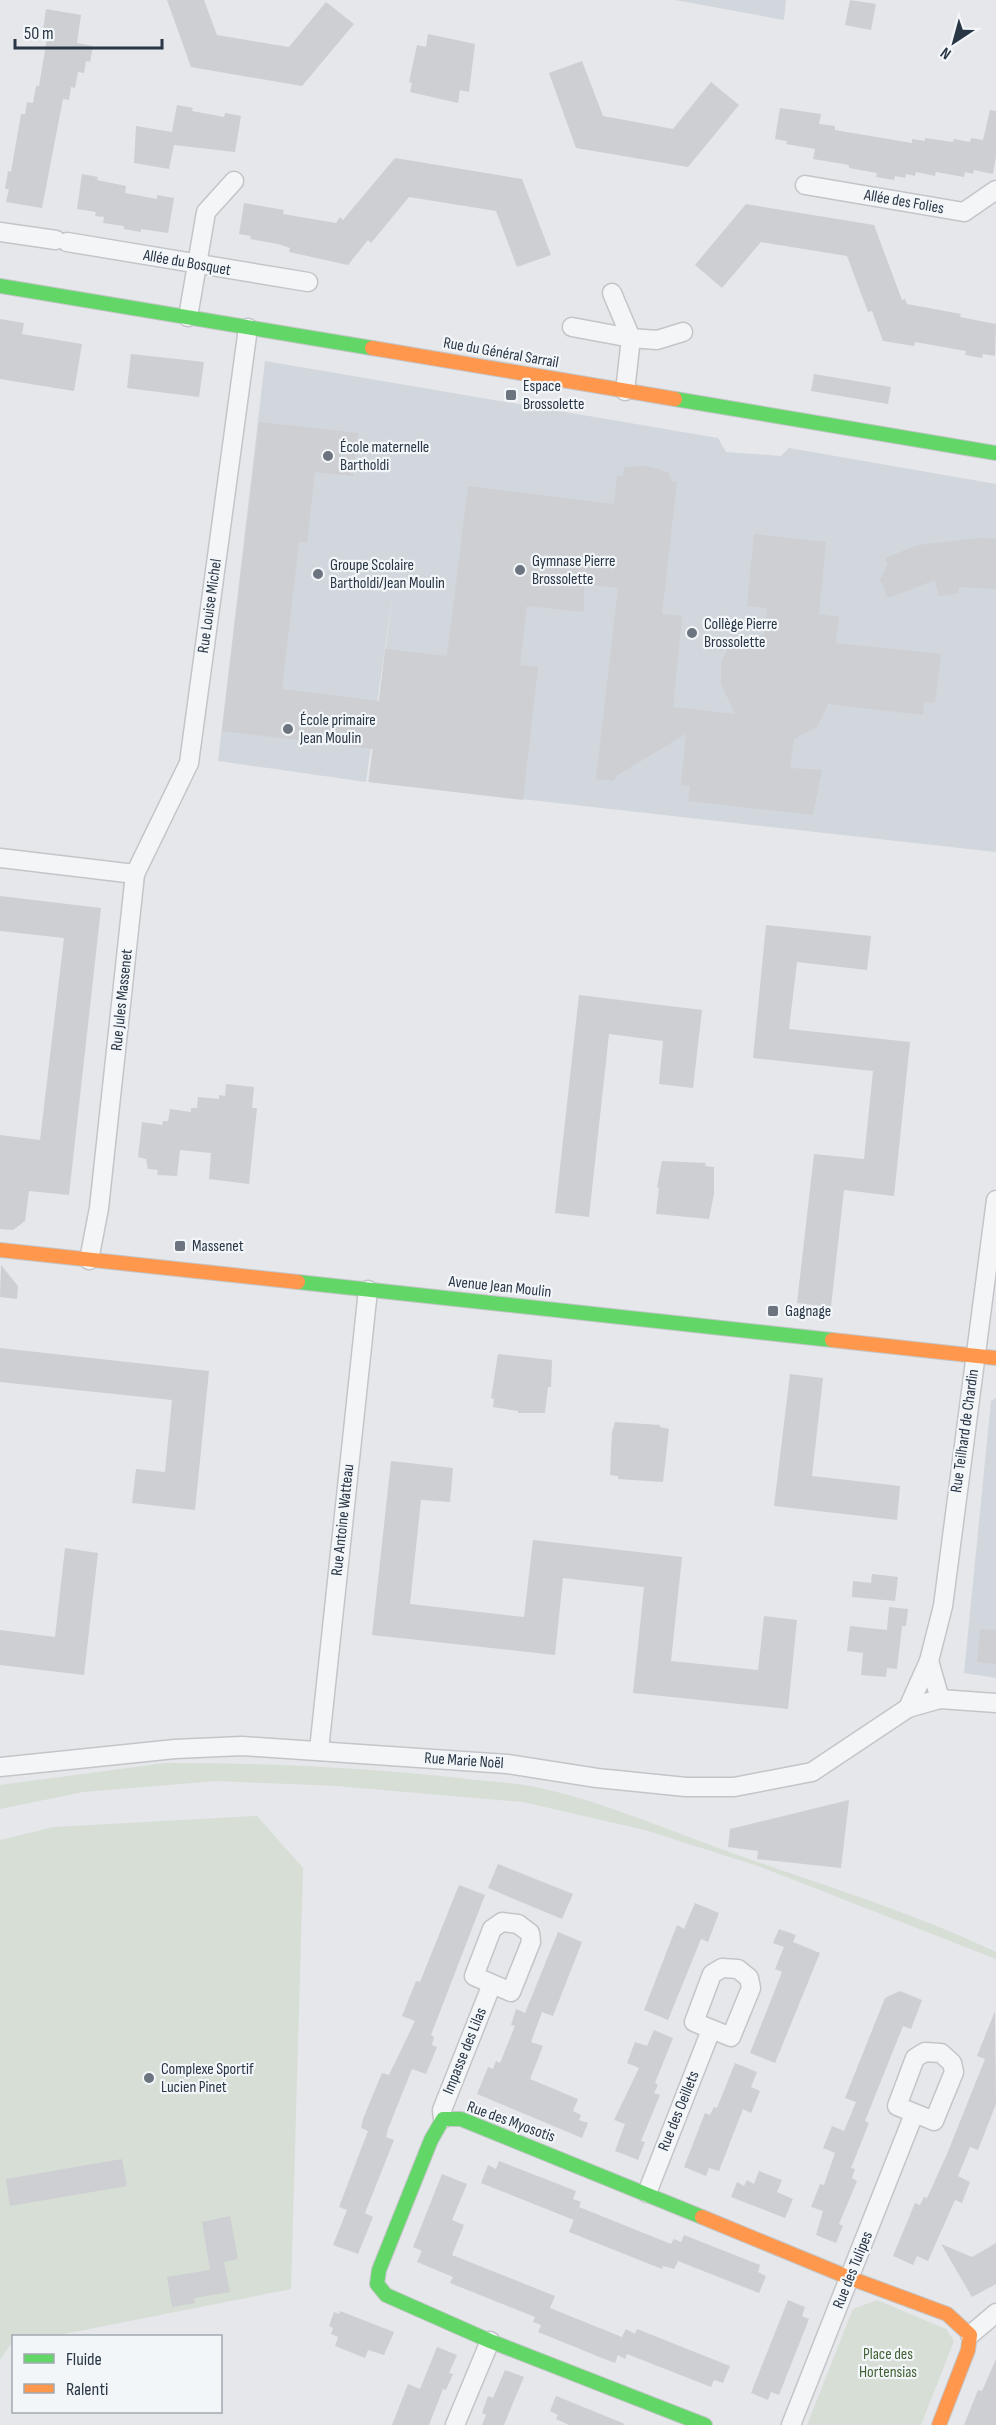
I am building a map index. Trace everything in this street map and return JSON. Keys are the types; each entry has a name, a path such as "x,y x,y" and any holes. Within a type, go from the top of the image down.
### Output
{"street":[{"path":"188,317 206,212 234,181"},
{"name":"Allée des Folies","path":"805,185 964,212 996,190"},
{"name":"Allée du Bosquet","path":"0,232 197,266 308,282"},
{"name":"Rue du Général Sarrail","path":"0,286 996,453"},
{"path":"612,293 631,338 625,391"},
{"path":"572,327 631,338 657,340 684,332"},
{"name":"Rue Louise Michel","path":"135,874 189,762 248,328"},
{"path":"0,858 135,874"},
{"name":"Rue Jules Massenet","path":"89,1260 99,1208 135,874"},
{"name":"Rue Teilhard de Chardin","path":"908,1708 929,1661 943,1606 996,1200"},
{"name":"Avenue Jean Moulin","path":"0,1250 996,1358"},
{"name":"Rue Antoine Watteau","path":"319,1750 368,1290"},
{"path":"929,1661 940,1699"},
{"path":"908,1708 940,1699 996,1703"},
{"name":"Rue Marie Noël","path":"0,1767 175,1749 242,1746 507,1764 597,1778 686,1787 734,1787 812,1772 908,1708"},
{"name":"Impasse des Lilas","path":"443,2119 442,2110 492,1984"},
{"name":"Rue des Oeillets","path":"647,2193 711,2030"},
{"name":"Rue des Tulipes","path":"791,2425 914,2114"},
{"name":"Rue des Myosotis","path":"698,2424 490,2341 386,2295 377,2284 379,2270 426,2151 443,2119 461,2119 647,2193 850,2278 946,2314 970,2335"},
{"path":"939,2425 968,2350 970,2335 996,2313"},
{"path":"455,2425 490,2341"}],"shaded area":[{"path":"675,0 786,0 784,20"},
{"name":"Collège Pierre Brossolette","path":"265,361 718,438 726,452 781,456 789,448 996,484 996,852 368,782 394,584 366,782 218,761"},
{"path":"996,1398 996,1678 964,1673 991,1401"}],"green space":[{"path":"166,1763 349,1768 513,1783 545,1789 615,1810 897,1911 996,1952 996,1959 761,1867 645,1830 523,1802 337,1786 216,1781 83,1792 0,1809 0,1785"},
{"name":"Complexe Sportif Lucien Pinet","path":"257,1816 303,1868 291,2289 59,2335 12,2335 12,2345 0,2360 0,1840 54,1827"},
{"name":"Place des Hortensias","path":"877,2300 946,2329 954,2341 921,2425 807,2425 853,2309"}],"building":[{"path":"167,0 204,0 217,35 289,47 326,2 354,24 302,86 191,67"},
{"path":"850,0 876,4 871,30 845,25"},
{"path":"46,9 81,15 77,43 93,46 90,62 86,61 84,73 78,72 75,88 71,87 69,100 63,99 42,208 6,202 9,189 5,189 8,171 11,172 21,114 25,114 27,102 33,103 36,86 39,86 47,38 42,37"},
{"path":"428,34 475,44 469,92 460,90 458,103 410,92 412,83 409,82 417,45 426,47"},
{"path":"582,61 603,116 673,129 711,82 739,105 688,167 576,148 549,73"},
{"path":"177,105 193,108 192,111 224,117 225,113 241,116 235,152 174,145 169,169 134,163 136,126 172,132"},
{"path":"780,108 821,114 819,124 835,126 835,130 912,143 912,139 925,141 925,138 953,142 954,139 970,142 971,138 983,140 990,110 996,111 996,156 993,174 974,170 973,174 965,172 964,177 936,172 935,176 916,172 915,176 906,174 905,178 895,176 894,180 876,177 877,173 849,168 849,165 813,159 815,149 786,144 787,141 775,139"},
{"path":"395,158 522,179 551,255 517,267 496,211 409,197 371,243 368,240 348,265 289,252 290,248 250,239 251,236 239,234 244,203 284,210 283,214 336,223 340,217 343,220"},
{"path":"82,174 98,177 97,180 126,186 125,193 157,199 157,195 174,198 168,233 124,229 124,226 103,223 104,217 95,216 96,212 77,209"},
{"path":"746,204 874,225 902,300 905,299 907,304 961,314 960,317 996,324 995,356 983,354 982,358 965,355 966,351 915,342 914,346 883,341 872,311 868,312 847,256 761,242 722,288 695,265"},
{"path":"0,319 24,323 22,334 82,344 74,391 0,379"},
{"path":"131,354 204,362 199,397 127,388"},
{"path":"814,374 891,387 888,404 811,391"},
{"path":"259,422 358,433 353,476 315,472 307,543 299,542 282,689 379,701 385,649 447,656 468,486 614,504 617,476 623,476 624,467 647,466 669,473 672,481 677,482 662,614 682,616 673,707 735,714 721,684 721,663 727,650 744,637 764,635 767,608 747,606 754,534 826,542 819,614 839,617 836,643 941,654 935,703 924,702 923,715 828,704 817,727 794,739 790,768 822,770 813,815 688,801 690,786 681,785 686,734 616,776 614,781 596,779 618,588 584,584 584,612 527,606 520,665 538,667 523,800 369,782 373,749 222,731"},
{"path":"978,538 996,539 996,589 958,587 959,593 939,596 935,580 888,598 880,579 888,565 885,558 918,545"},
{"path":"0,896 101,908 69,1195 29,1191 25,1221 13,1230 0,1229 0,1135 40,1140 64,938 0,931"},
{"path":"766,925 871,936 867,970 797,962 789,1029 910,1042 894,1196 844,1190 831,1307 797,1303 814,1154 864,1159 873,1071 753,1058"},
{"path":"579,995 702,1010 693,1088 659,1084 663,1041 609,1034 589,1217 555,1213"},
{"path":"226,1084 254,1087 252,1108 257,1108 249,1184 209,1179 211,1153 180,1150 177,1176 157,1175 158,1170 148,1169 146,1159 138,1157 142,1122 162,1125 163,1121 168,1121 170,1109 191,1112 191,1108 197,1108 198,1097 219,1099 219,1095 225,1096"},
{"path":"662,1161 706,1163 705,1166 714,1167 714,1194 709,1219 656,1214 659,1188 657,1187"},
{"path":"1,1265 18,1286 17,1299 0,1297"},
{"path":"0,1348 209,1371 195,1510 132,1503 136,1469 165,1472 172,1400 0,1382"},
{"path":"498,1354 552,1360 551,1387 548,1387 545,1413 518,1413 518,1411 493,1407 494,1399 491,1398"},
{"path":"790,1374 823,1378 812,1476 900,1486 897,1520 774,1506"},
{"path":"615,1422 660,1425 660,1427 669,1429 663,1482 618,1479 618,1476 610,1475 612,1432"},
{"path":"391,1461 453,1468 450,1502 421,1500 410,1604 524,1617 533,1540 682,1557 671,1661 758,1670 764,1616 797,1620 788,1709 633,1693 644,1587 563,1578 555,1655 372,1635"},
{"path":"65,1548 98,1553 84,1675 0,1665 0,1630 55,1637"},
{"path":"872,1574 898,1577 895,1601 852,1597 853,1581 871,1583"},
{"path":"889,1607 908,1609 906,1626 902,1626 897,1669 887,1668 886,1677 861,1675 863,1653 847,1651 850,1626 887,1630"},
{"path":"980,1629 996,1630 996,1664 977,1662"},
{"path":"849,1800 841,1868 757,1859 758,1851 728,1847 730,1829"},
{"path":"498,1864 573,1894 562,1919 488,1888"},
{"path":"459,1885 485,1895 431,2035 434,2037 432,2045 437,2047 426,2074 412,2069 388,2129 386,2137 394,2140 365,2213 373,2217 358,2254 333,2245 347,2210 339,2207 368,2131 361,2128 363,2119 382,2073 389,2075 415,2021 402,2016 416,1981 420,1982"},
{"path":"695,1903 719,1913 708,1942 701,1939 668,2020 644,2010 677,1925 684,1929"},
{"path":"779,1929 796,1935 793,1942 820,1953 775,2063 750,2053 782,1972 775,1969 784,1947 773,1943"},
{"path":"558,1932 582,1942 553,2016 542,2012 531,2042 543,2046 530,2079 578,2099 573,2111 581,2115 579,2120 588,2123 582,2138 477,2094 488,2067 493,2069 496,2061 500,2063 515,2026 511,2025 516,2009 525,2013"},
{"path":"900,1991 922,2000 911,2029 903,2026 865,2121 869,2123 851,2168 855,2169 852,2178 857,2181 839,2224 843,2226 836,2243 816,2235 823,2211 811,2207 820,2184 824,2185 835,2153 823,2148 832,2126 844,2131 856,2102 845,2098 885,1998"},
{"path":"995,2011 996,2104 978,2150 970,2147 958,2176 970,2182 962,2203 955,2200 928,2261 917,2256 913,2265 893,2256 915,2203 920,2205 924,2197 927,2198 947,2154 985,2059 977,2056"},
{"path":"654,2030 673,2038 655,2083 658,2085 654,2093 660,2095 641,2141 645,2142 638,2160 615,2151 625,2124 614,2120 639,2068 627,2063 635,2042 647,2046"},
{"path":"735,2063 757,2072 751,2087 760,2091 751,2113 743,2109 719,2171 709,2168 706,2176 684,2167 705,2113 710,2115 714,2107 717,2108"},
{"path":"122,2159 127,2186 10,2206 6,2179"},
{"path":"499,2161 576,2191 573,2199 581,2202 574,2220 481,2183 488,2165 496,2169"},
{"path":"759,2171 782,2180 777,2192 793,2199 785,2218 731,2197 737,2182 744,2186 747,2180 754,2184"},
{"path":"442,2174 467,2184 452,2220 464,2225 452,2255 555,2296 550,2308 622,2337 626,2329 635,2334 637,2329 730,2366 723,2383 714,2380 711,2387 627,2354 625,2359 618,2355 615,2363 602,2358 538,2332 541,2325 533,2322 535,2317 450,2283 453,2277 417,2262 422,2251 413,2247"},
{"path":"579,2207 671,2244 674,2239 681,2242 684,2235 760,2265 758,2272 766,2276 759,2293 678,2261 674,2269 663,2266 662,2269 569,2232"},
{"path":"230,2216 238,2259 224,2262 230,2292 194,2298 195,2303 172,2307 167,2277 210,2270 202,2222"},
{"path":"996,2243 996,2284 972,2297 941,2244 972,2257"},
{"path":"788,2300 805,2307 802,2316 809,2319 779,2395 771,2392 768,2400 751,2393"},
{"path":"340,2311 394,2332 384,2355 368,2350 365,2358 335,2346 338,2337 331,2334 333,2328 329,2326 334,2312 339,2314"},
{"path":"437,2347 457,2355 449,2373 453,2374 446,2390 443,2389 429,2425 392,2425 408,2384 420,2389"},
{"path":"996,2359 996,2425 964,2425 978,2390 982,2391"},
{"path":"505,2370 524,2377 504,2425 482,2425 486,2415 482,2413 488,2396 493,2398"},
{"path":"556,2396 625,2424 569,2425 556,2419 558,2415 550,2411"}],"traffic: fast":[{"path":"0,286 372,348"},
{"path":"675,399 996,453"},
{"path":"298,1282 832,1340"},
{"path":"702,2217 461,2119 443,2119 431,2140 379,2270 377,2284 386,2295 490,2341 705,2425"}],"traffic: slow":[{"path":"372,348 675,399"},
{"path":"0,1250 298,1282"},
{"path":"832,1340 996,1358"},
{"path":"702,2217 850,2278 947,2314 970,2335 968,2350 939,2425"}],"place":[{"name":"Espace Brossolette","path":"511,395"},
{"name":"École maternelle Bartholdi","path":"328,456"},
{"name":"Gymnase Pierre Brossolette","path":"520,570"},
{"name":"Groupe Scolaire Bartholdi/Jean Moulin","path":"318,574"},
{"name":"Collège Pierre Brossolette","path":"692,633"},
{"name":"École primaire Jean Moulin","path":"288,729"},
{"name":"Massenet","path":"180,1246"},
{"name":"Gagnage","path":"773,1311"},
{"name":"Complexe Sportif Lucien Pinet","path":"149,2078"}]}
